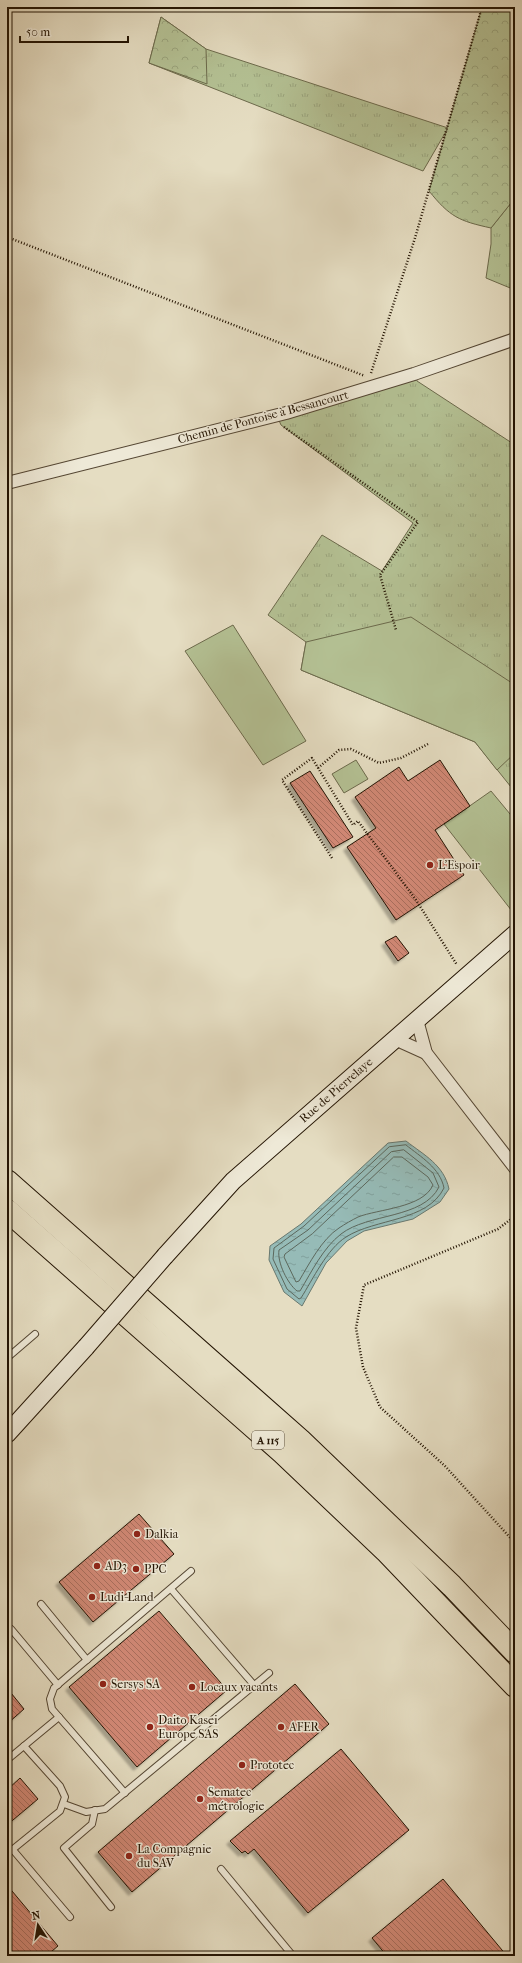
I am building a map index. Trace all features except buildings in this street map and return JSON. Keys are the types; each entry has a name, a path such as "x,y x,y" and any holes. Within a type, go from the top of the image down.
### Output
{"highway":[{"name":"A 115","path":"7,1181 300,1440 452,1586 515,1652"},
{"name":"A 115","path":"7,1210 283,1453 386,1551 515,1686"}],"main road":[{"name":"Rue de Pierrelaye","path":"7,1434 233,1181 515,934"}],"street":[{"name":"Chemin de Pontoise à Bessancourt","path":"7,483 270,417 414,374 515,339"},
{"path":"417,1020 426,1053 515,1168"},
{"path":"394,1039 426,1053"}],"lane":[{"path":"7,1358 35,1334"},
{"path":"125,1794 52,1709 50,1699 54,1688 191,1571"},
{"path":"171,1589 254,1686"},
{"path":"41,1604 87,1660"},
{"path":"11,1629 58,1685"},
{"path":"64,1804 86,1812 105,1809 125,1794 269,1673"},
{"path":"7,1760 59,1717"},
{"path":"7,1854 60,1811 64,1804 65,1797 60,1786 24,1746"},
{"path":"95,1810 92,1824 64,1848 111,1907"},
{"path":"13,1850 70,1917"},
{"path":"221,1869 293,1956"}],"path":[{"path":"7,237 369,378 419,224 482,7"},
{"path":"270,417 418,522 380,576 396,630"},
{"path":"318,768 339,750 351,749 379,763 401,758 428,744"},
{"path":"332,858 282,780 312,758 353,825 358,821 416,900 465,979"},
{"path":"515,1216 498,1229 364,1285 356,1328 363,1367 380,1406 445,1466 515,1543"}],"green space":[{"path":"482,7 515,7 515,198 491,228 471,223 456,217 443,207 429,191"},
{"path":"161,17 206,49 448,128 423,171 149,63"},
{"path":"161,17 206,49 207,84 149,63"},
{"path":"515,198 515,290 486,278 491,244 491,228"},
{"path":"413,369 417,381 515,445 515,792 475,742 301,670 306,642 268,615 322,535 382,571 413,523 281,425 275,411"},
{"path":"411,617 515,685 515,753 497,770 475,742 301,670 306,642"},
{"path":"233,625 306,741 263,765 185,651"},
{"path":"356,760 368,779 344,793 332,774"},
{"path":"491,791 515,820 515,915 444,824"}],"water":[{"path":"406,1141 438,1167 443,1173 449,1189 440,1202 413,1219 364,1231 347,1241 326,1263 302,1306 284,1292 269,1260 270,1246 301,1224 388,1143"}],"place":[{"name":"L'Espoir","path":"430,865"},
{"name":"Dalkia","path":"137,1534"},
{"name":"AD3","path":"97,1566"},
{"name":"PPC","path":"136,1569"},
{"name":"Ludi-Land","path":"92,1597"},
{"name":"Sersys SA","path":"103,1684"},
{"name":"Locaux vacants","path":"192,1687"},
{"name":"Daito Kasei Europe SAS","path":"150,1727"},
{"name":"AFER","path":"281,1727"},
{"name":"Prototec","path":"242,1765"},
{"name":"Sematec métrologie","path":"200,1799"},
{"name":"La Compagnie du SAV","path":"129,1856"}]}
